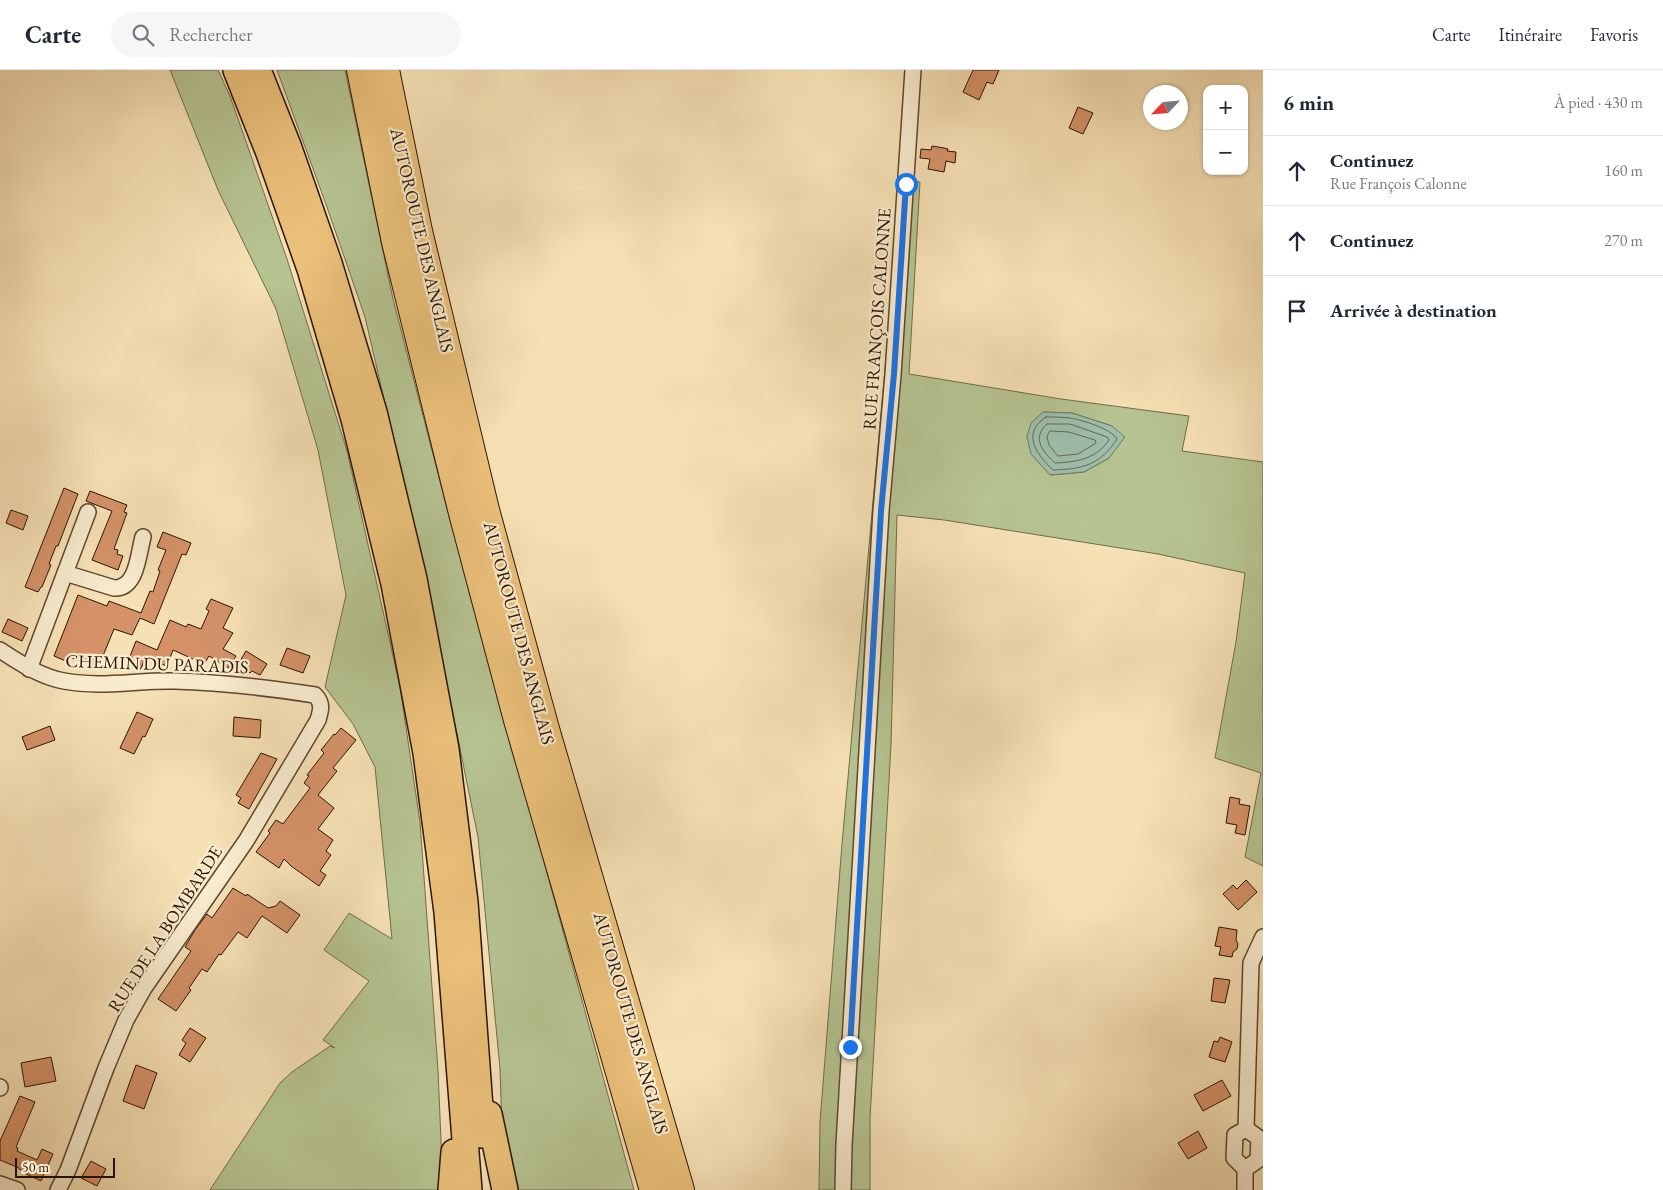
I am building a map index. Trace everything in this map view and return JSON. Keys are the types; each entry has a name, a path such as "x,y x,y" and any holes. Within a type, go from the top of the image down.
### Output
{"highway":[{"path":"236,70 269,153 310,269 354,419 394,584 426,753 469,1082 486,1190"},
{"path":"258,70 289,148 332,272 374,412 414,579 446,749 466,902 469,1190"},
{"name":"AUTOROUTE DES ANGLAIS","path":"361,70 396,242 464,517 518,720 654,1190"},
{"name":"AUTOROUTE DES ANGLAIS","path":"385,70 418,231 485,510 545,729 680,1190"},
{"path":"451,1190 454,1113 469,1082"},
{"path":"469,1082 491,1122 505,1190"}],"street":[{"name":"RUE FRANÇOIS CALONNE","path":"844,1190 844,1154 881,511 894,374 913,70"},
{"path":"29,669 88,512"},
{"path":"65,573 114,588 126,586 132,578 143,537"},
{"name":"CHEMIN DU PARADIS","path":"0,650 29,669 63,681 83,684 174,681 272,689 315,695 318,698"},
{"name":"RUE DE LA BOMBARDE","path":"58,1190 68,1170 126,1020 144,988 258,822 318,720 321,708 318,698"},
{"path":"1246,1129 1257,980 1252,963 1263,937"},
{"path":"1245,1169 1258,1160 1259,1138 1246,1129"},
{"path":"1245,1190 1245,1169 1234,1158 1235,1135 1246,1129"},
{"path":"0,1184 17,1190"}],"shaded area":[{"path":"170,70 218,70 230,96 287,259 347,451 400,687 420,822 438,1070 442,1164 440,1190 210,1190 280,1083 292,1072 330,1046 335,1048 323,1040 369,981 324,950 349,913 392,939 375,767 353,724 325,687 346,595 318,450 276,309 218,190"},
{"path":"277,70 345,70 393,299 445,501 634,1190 504,1190 500,1069 478,837 423,567 365,317"},
{"path":"899,180 920,182 909,374 1061,399 1189,416 1182,451 1263,462 1263,866 1245,857 1261,773 1215,758 1236,642 1245,573 1158,554 944,520 897,515 891,745 870,1118 870,1190 819,1190 820,1122 842,844 888,336","holes":["1044,412 1072,413 1112,426 1109,458 1084,472 1051,475"]}],"water":[{"path":"1043,412 1072,413 1112,426 1125,437 1109,458 1084,472 1050,475 1031,454 1027,437 1031,423"}],"building":[{"path":"973,70 999,70 993,84 987,82 979,100 963,92"},
{"path":"1078,107 1093,113 1083,134 1069,128"},
{"path":"932,146 956,152 955,163 946,161 944,172 928,169 930,159 920,158 921,149 931,150"},
{"path":"64,488 78,494 49,564 51,565 38,592 25,587"},
{"path":"90,491 127,505 124,512 127,513 114,549 118,550 117,554 123,556 118,570 92,560 112,511 86,501"},
{"path":"11,510 28,516 23,530 6,523"},
{"path":"163,532 191,543 186,555 182,554 154,624 140,618 132,635 114,629 98,668 70,657 68,662 54,656 78,595 107,606 109,601 141,613 150,591 153,592 160,571 158,570 166,550 157,547"},
{"path":"211,599 233,608 223,628 233,633 223,649 236,656 229,668 209,656 204,664 173,650 167,666 145,658 141,669 127,664 136,641 157,650 170,620 186,627 188,624 201,629 209,611 206,609"},
{"path":"8,619 28,628 22,641 2,632"},
{"path":"287,648 310,656 303,673 280,665"},
{"path":"246,651 267,664 260,675 252,671 250,673 237,666"},
{"path":"137,712 153,719 145,737 143,736 134,754 120,748"},
{"path":"234,717 261,720 260,738 233,736"},
{"path":"50,726 55,740 27,750 22,737"},
{"path":"341,728 356,740 333,768 337,771 318,795 334,808 318,829 333,840 326,851 331,855 320,871 326,875 319,886 284,859 279,868 256,852 270,833 268,831 276,820 283,824 310,788 304,783 309,776 307,775 324,753 321,750"},
{"path":"261,753 277,759 249,809 238,803 241,798 236,795"},
{"path":"1230,797 1240,799 1239,804 1250,806 1245,835 1235,833 1237,825 1226,823"},
{"path":"1246,880 1257,892 1238,910 1223,894 1233,885 1237,889"},
{"path":"233,888 246,896 247,894 268,908 276,906 280,901 300,915 287,933 262,916 247,938 238,932 221,955 219,954 207,972 202,969 189,988 191,990 176,1011 158,999 191,951 185,947 195,930 207,914 212,918"},
{"path":"1219,927 1237,930 1236,940 1238,944 1232,957 1219,955 1221,947 1215,946"},
{"path":"1214,978 1230,980 1225,1003 1211,1001"},
{"path":"190,1028 206,1038 190,1062 179,1055 186,1043 182,1040"},
{"path":"1220,1037 1232,1042 1225,1062 1209,1057 1214,1041 1218,1042"},
{"path":"51,1057 56,1081 25,1087 21,1063"},
{"path":"136,1065 157,1073 144,1109 123,1101"},
{"path":"1222,1080 1231,1096 1203,1111 1194,1095"},
{"path":"20,1096 35,1102 16,1147 18,1148 17,1151 37,1160 42,1149 53,1154 41,1181 24,1173 19,1168 0,1160 0,1141"},
{"path":"1198,1131 1207,1148 1188,1159 1178,1143"},
{"path":"91,1161 106,1169 97,1186 81,1178"}],"route":[{"path":"850,1047 881,511 894,374 906,184"}]}
